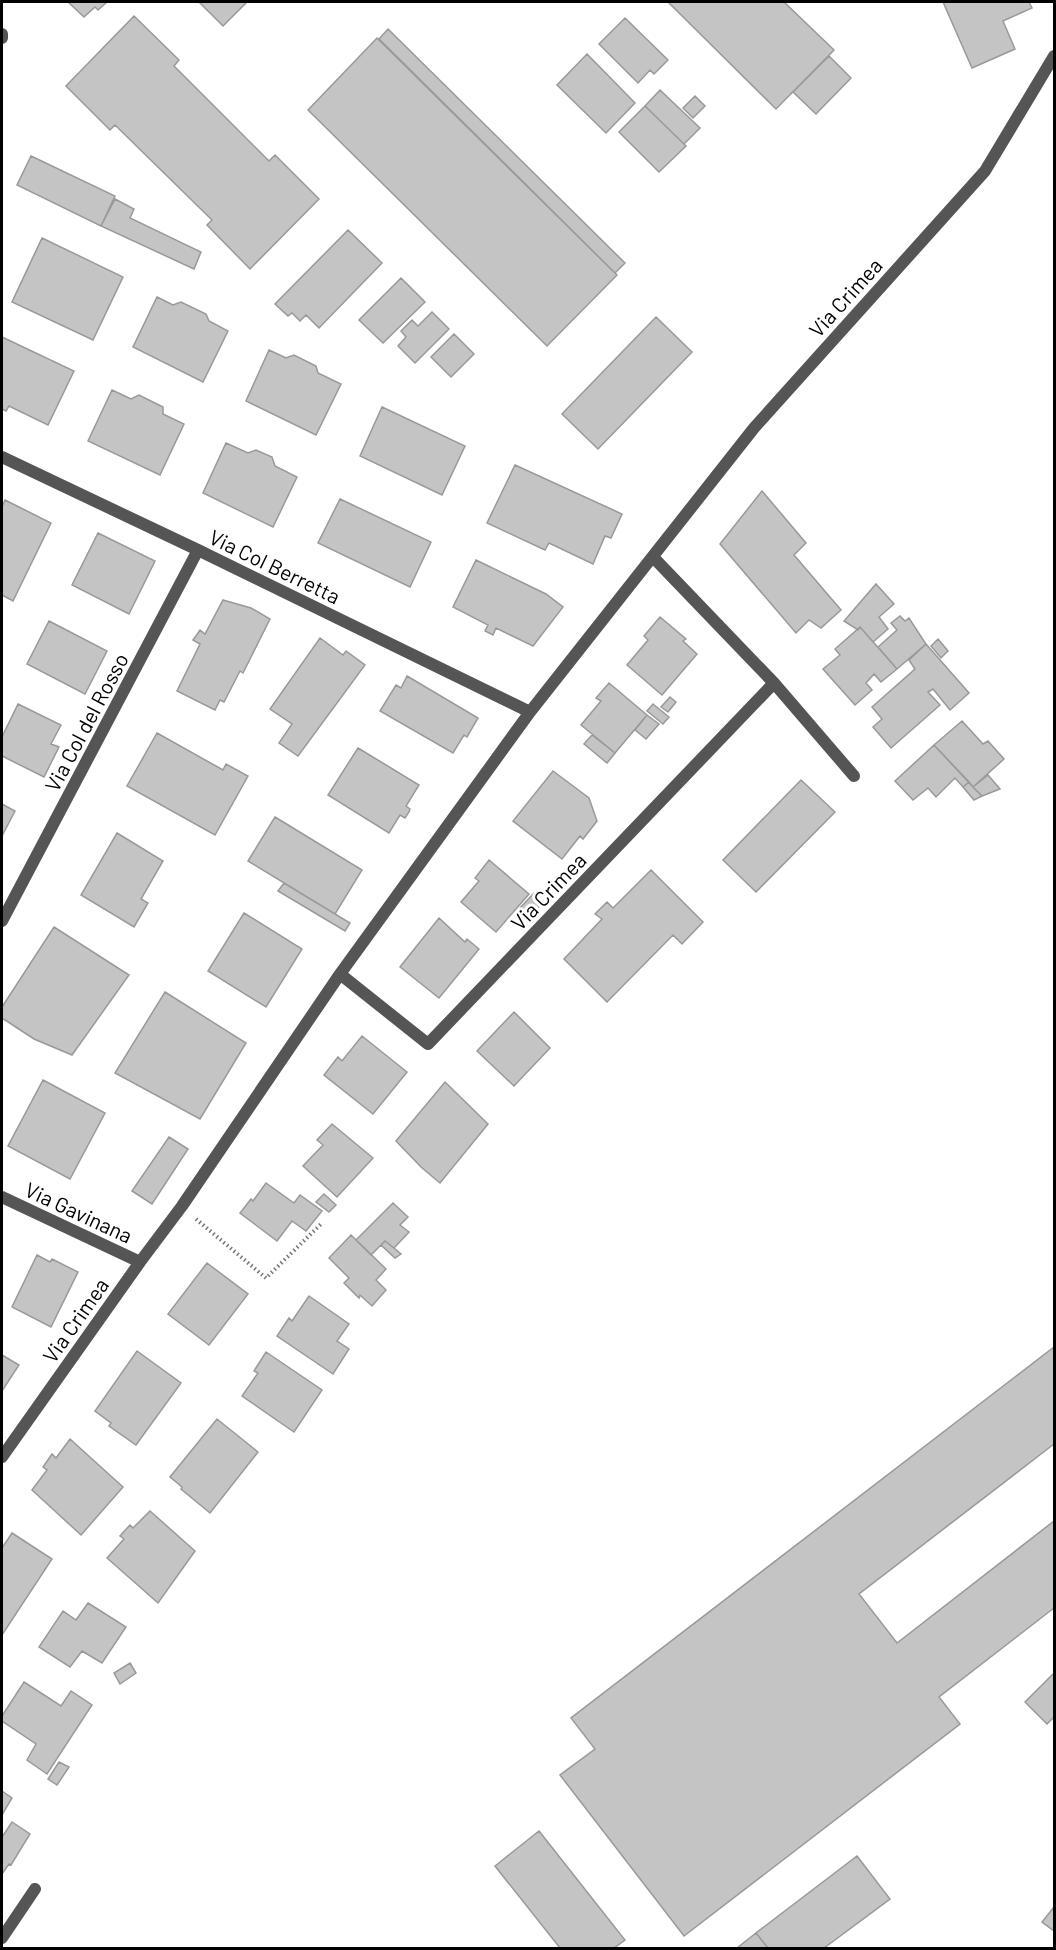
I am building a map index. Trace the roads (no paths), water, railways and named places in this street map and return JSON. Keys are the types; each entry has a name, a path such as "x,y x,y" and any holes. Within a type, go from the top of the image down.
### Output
{"street":[{"name":"Via Crimea","path":"2,1457 182,1206 340,974 530,712 754,428 986,171 1054,56"},
{"name":"Via Col Berretta","path":"2,457 530,712"},
{"name":"Via Col del Rosso","path":"4,914 198,550"},
{"path":"653,557 774,683 854,776"},
{"name":"Via Crimea","path":"340,974 428,1044 774,683"},
{"name":"Via Gavinana","path":"2,1197 140,1262"},
{"path":"2,1938 35,1889"}]}
